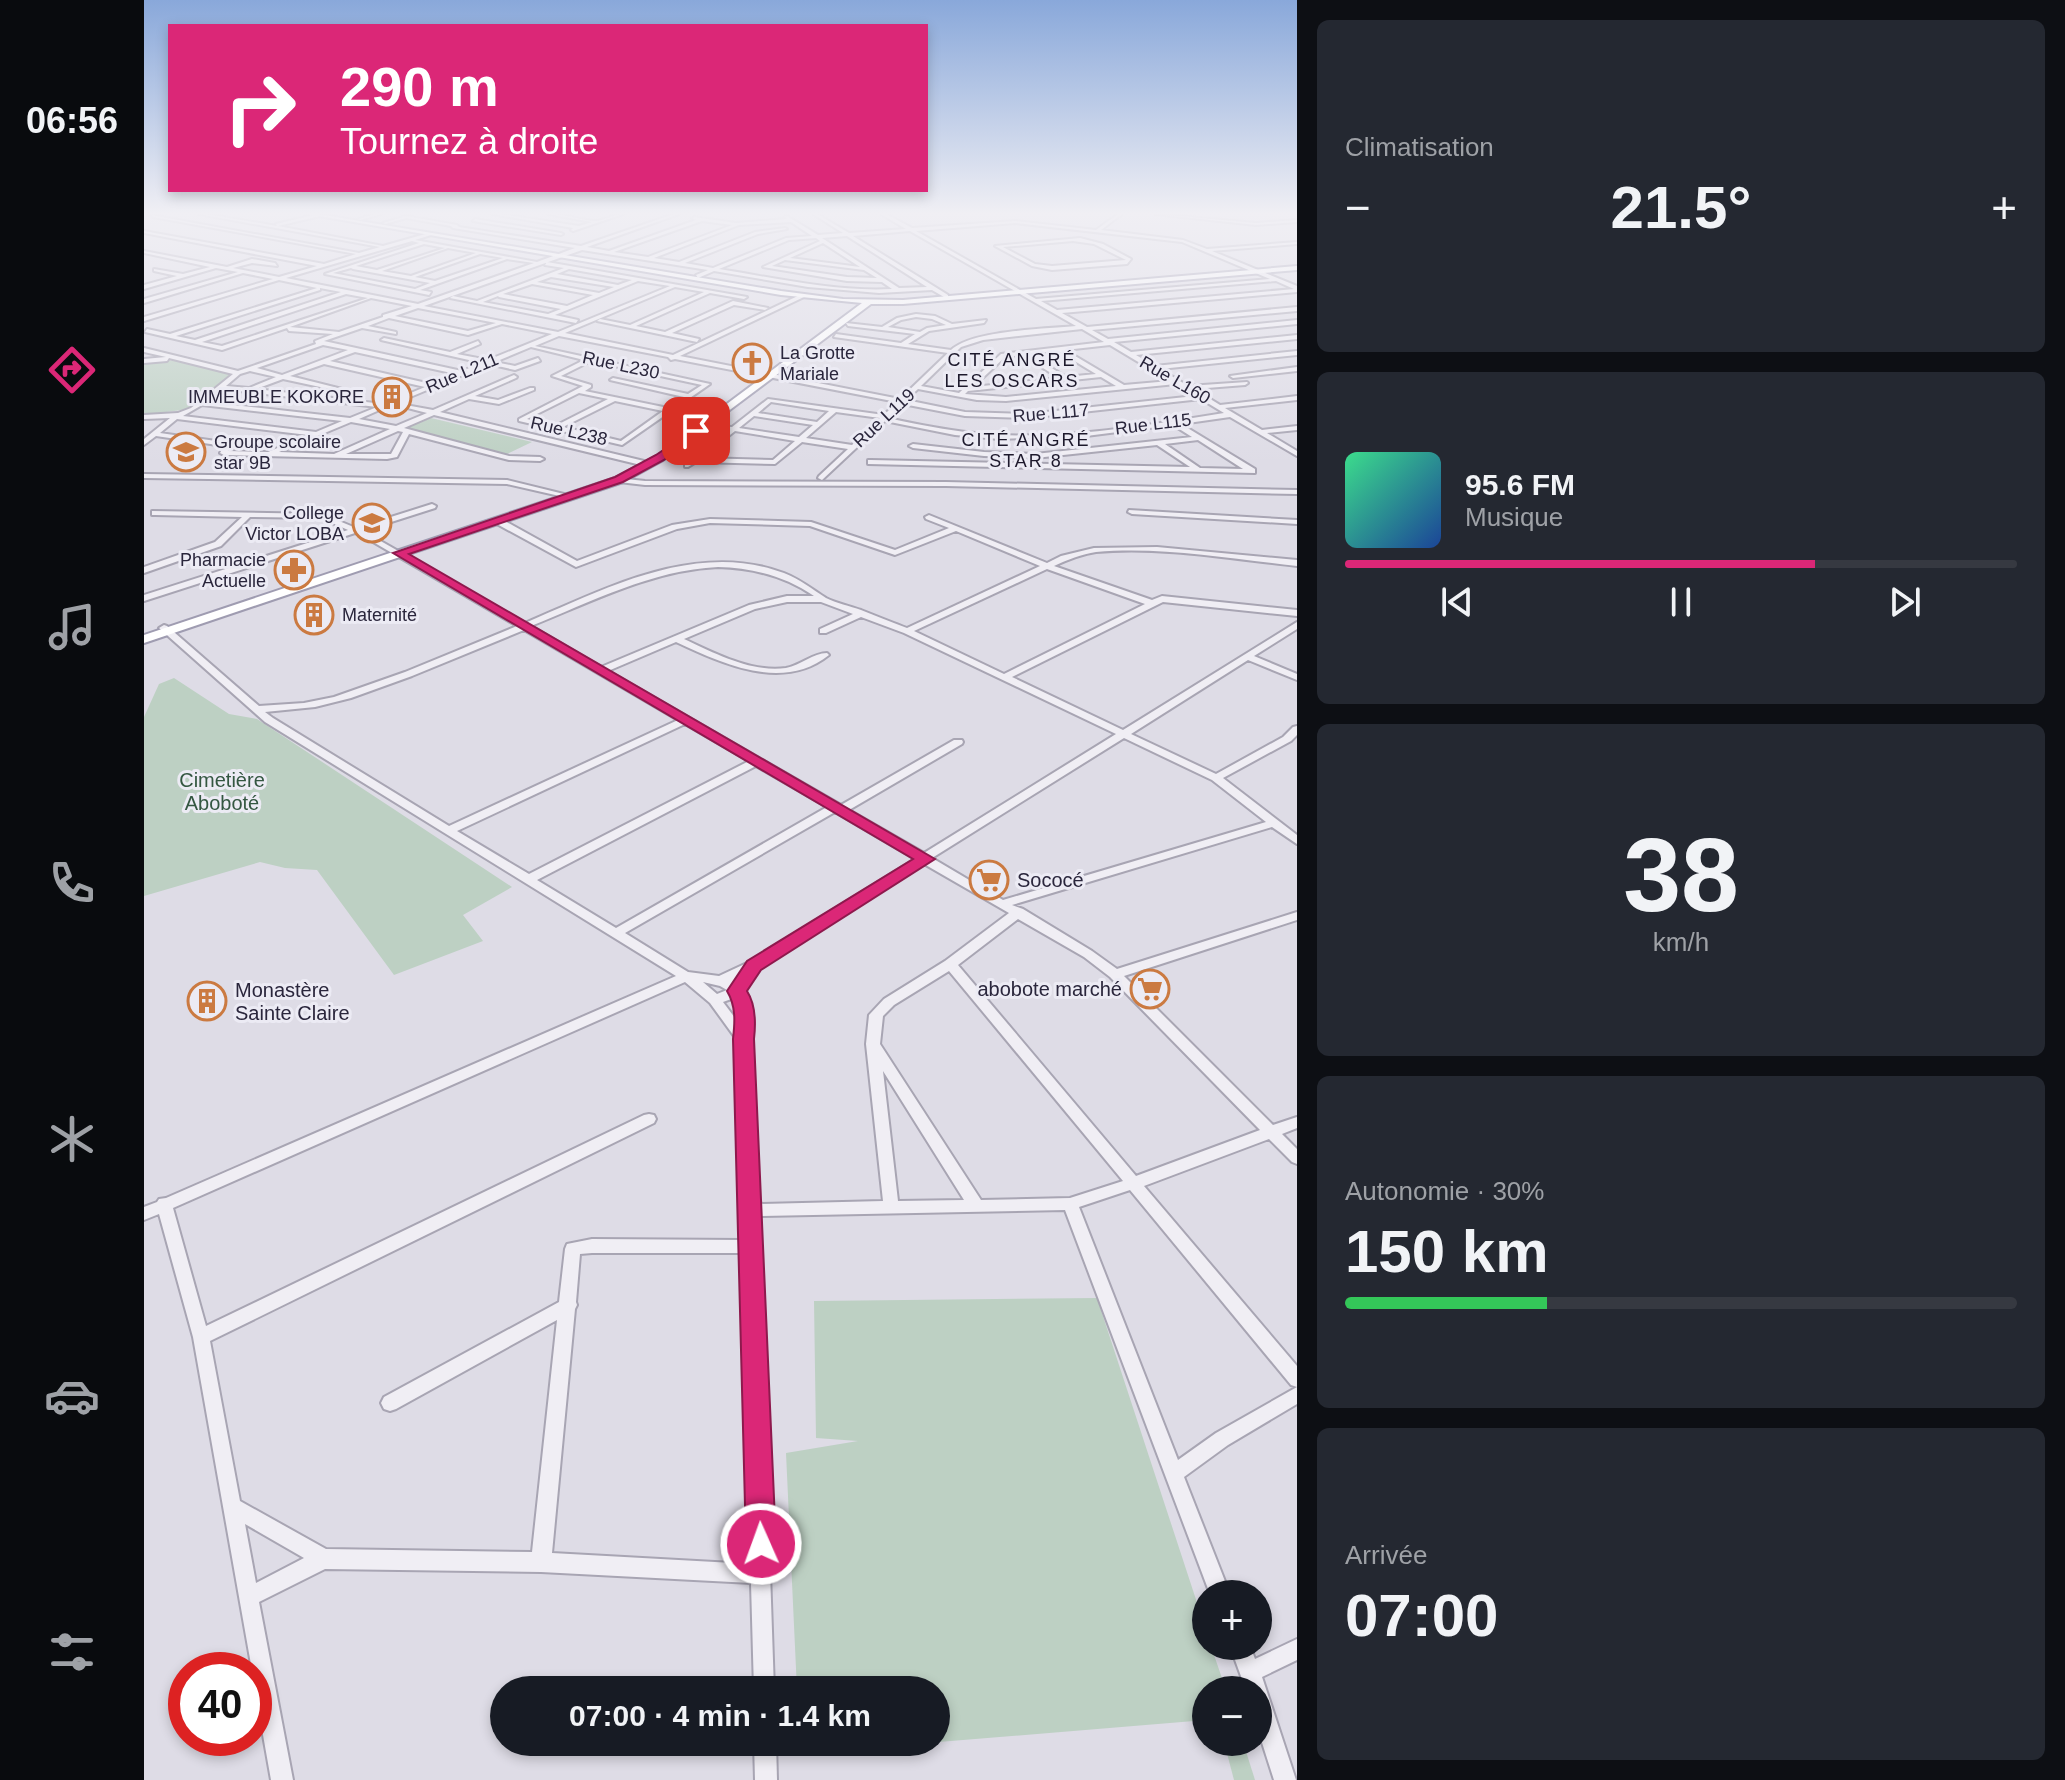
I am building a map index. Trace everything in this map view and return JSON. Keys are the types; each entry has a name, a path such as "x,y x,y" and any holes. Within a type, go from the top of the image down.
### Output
{"main road":[{"path":"808,297 858,306 955,297"},
{"path":"837,297 903,302"},
{"path":"396,552 619,480 660,458 858,306 871,301 930,297"},
{"path":"144,636 564,495 641,463 843,321 858,306"}],"street":[{"path":"144,319 217,297"},
{"path":"169,336 292,297"},
{"path":"195,342 331,297"},
{"name":"Rue L117","path":"368,297 965,414 1011,417 1204,397"},
{"path":"439,297 317,342 461,373"},
{"path":"477,302 491,297"},
{"path":"508,297 567,308"},
{"path":"548,316 594,297"},
{"name":"Rue L211","path":"399,403 461,373 646,297"},
{"path":"698,297 765,308"},
{"path":"630,327 698,297"},
{"path":"646,370 800,297"},
{"name":"Rue L160","path":"1031,297 1297,454"},
{"path":"1037,300 1075,297"},
{"path":"1058,312 1216,297"},
{"path":"1227,297 1237,302"},
{"path":"1268,297 1272,299"},
{"path":"147,331 222,348 372,298"},
{"path":"453,298 576,321"},
{"path":"1190,300 1201,305"},
{"path":"144,302 168,308"},
{"path":"666,334 733,303"},
{"path":"1158,303 1169,308"},
{"path":"1284,304 1296,309"},
{"path":"1138,305 1149,310"},
{"path":"1102,308 1112,313"},
{"name":"Rue L119","path":"822,478 964,342 1296,309"},
{"path":"1212,310 1223,316"},
{"path":"1180,314 1191,319"},
{"path":"385,316 468,333 502,323"},
{"path":"882,329 898,318 949,316"},
{"path":"1159,316 1169,321"},
{"path":"938,317 950,325"},
{"path":"1123,319 1133,325"},
{"path":"600,321 697,340"},
{"path":"843,321 918,333 984,321"},
{"path":"960,395 1001,356 1297,322"},
{"path":"359,325 394,333"},
{"path":"281,328 337,333"},
{"path":"902,345 918,333"},
{"path":"836,336 952,352"},
{"path":"1130,354 1297,337"},
{"path":"384,340 518,368 538,360"},
{"path":"144,443 238,373 323,343"},
{"path":"451,354 478,343"},
{"name":"Rue L230","path":"530,346 707,384 689,396"},
{"path":"1058,348 1122,387"},
{"path":"249,390 356,349"},
{"path":"144,350 238,373"},
{"path":"1022,352 1064,378"},
{"path":"1154,368 1297,353"},
{"path":"144,361 178,358"},
{"path":"577,391 590,385 555,376 591,359"},
{"path":"325,362 431,386"},
{"path":"251,369 383,404"},
{"path":"1233,376 1297,369"},
{"path":"969,389 1101,375"},
{"path":"333,457 514,377"},
{"path":"613,380 689,396"},
{"path":"467,397 501,402 533,389 501,382"},
{"path":"917,387 1006,399 1178,382"},
{"path":"1188,388 1247,382"},
{"path":"222,387 383,404 399,403 641,463"},
{"path":"577,391 667,410 689,396"},
{"name":"Rue L238","path":"577,391 519,418 625,442 667,410"},
{"path":"1220,407 1297,398"},
{"path":"555,428 614,399"},
{"name":"Rue L115","path":"801,439 775,462 691,462 770,400 981,436 1035,437 1233,414"},
{"path":"201,403 351,420 509,458 540,459"},
{"path":"269,454 383,404"},
{"path":"801,439 835,409"},
{"path":"753,414 818,424"},
{"path":"144,417 177,416 315,434"},
{"path":"913,446 1038,465 1252,471 1173,422"},
{"path":"719,427 852,447"},
{"path":"1261,432 1297,428"},
{"path":"896,463 928,429"},
{"path":"228,444 224,453 391,456 407,432"},
{"path":"153,434 278,450"},
{"path":"871,462 1015,460 1200,438"},
{"path":"1159,443 1200,470"},
{"path":"1118,448 1147,469"},
{"path":"1035,456 1038,465"},
{"path":"144,476 507,482 564,495"},
{"path":"619,480 645,483 832,482 1297,492"},
{"path":"144,598 432,506"},
{"path":"1132,512 1297,522"},
{"path":"155,513 322,516 357,530 396,552 1005,903 1115,974 1297,1158"},
{"path":"144,570 218,544 248,515"},
{"path":"929,517 1047,566 1151,603"},
{"path":"498,521 576,564 699,522 811,524 895,553 956,528"},
{"path":"907,631 1078,553 1157,549 1297,563"},
{"path":"258,709 348,696 660,574 702,565 761,568 798,582 822,599 907,631 1216,778 1297,841"},
{"path":"600,671 752,607 787,599 822,599"},
{"path":"1003,678 1162,599 1297,613"},
{"path":"823,631 861,613"},
{"path":"711,995 722,980 754,965 926,859 1297,625"},
{"path":"166,630 269,720 687,976 711,995 743,1039"},
{"path":"677,639 720,658 783,671 824,655"},
{"path":"1249,657 1297,677"},
{"path":"447,831 686,720"},
{"path":"1216,778 1292,743 1297,729"},
{"path":"616,933 958,742"},
{"path":"527,880 757,761"},
{"path":"1005,903 1275,823"},
{"path":"891,1206 873,1044 876,1015 889,1002 950,964 1019,912"},
{"path":"1115,974 1297,916"},
{"path":"950,964 1297,1379"},
{"path":"711,995 737,991 754,965"},
{"path":"144,1214 687,976 722,980 737,991 745,1010 743,1039 764,1676"},
{"path":"873,1044 976,1205"},
{"path":"201,1337 649,1119"},
{"path":"750,1210 1070,1204 1297,1122"},
{"path":"164,1203 201,1337 282,1780"},
{"path":"1070,1204 1215,1580"},
{"path":"541,1562 573,1249 592,1246 752,1247"},
{"path":"390,1403 569,1305"},
{"path":"1174,1474 1222,1439 1297,1395"},
{"path":"233,1507 324,1559"},
{"path":"250,1596 324,1559 541,1562 762,1574"},
{"path":"1260,1676 1297,1649"},
{"path":"1272,1740 1285,1780"},
{"path":"765,1756 766,1780"}],"green space":[{"path":"176,360 232,374 189,409 144,415 144,362"},
{"path":"431,418 532,442 507,454 404,429"},
{"name":"Cimetière Aboboté","path":"174,678 229,714 257,719 512,887 463,915 483,941 394,975 317,870 285,868 260,862 144,896 144,717 159,684"},
{"path":"1097,1298 1192,1587 1192,1660 1216,1660 1221,1676 1192,1676 1192,1721 950,1741 950,1676 796,1676 786,1453 858,1441 816,1438 814,1301"},
{"path":"1228,1756 1247,1756 1255,1780 1234,1780"}],"place":[{"name":"La Grotte Mariale","path":"752,363"},
{"name":"IMMEUBLE KOKORE","path":"392,397"},
{"name":"Groupe scolaire star 9B","path":"186,452"},
{"name":"College Victor LOBA","path":"372,523"},
{"name":"Pharmacie Actuelle","path":"294,570"},
{"name":"Maternité","path":"314,615"},
{"name":"Sococé","path":"989,880"},
{"name":"abobote marché","path":"1150,989"},
{"name":"Monastère Sainte Claire","path":"207,1001"}],"district":[{"name":"CITÉ ANGRÉ LES OSCARS","path":"1012,370"},
{"name":"CITÉ ANGRÉ STAR 8","path":"1026,450"}],"route":[{"path":"696,431 660,458 619,480 399,553 926,859 754,965 737,991 745,1010 743,1039 761,1544"}]}
